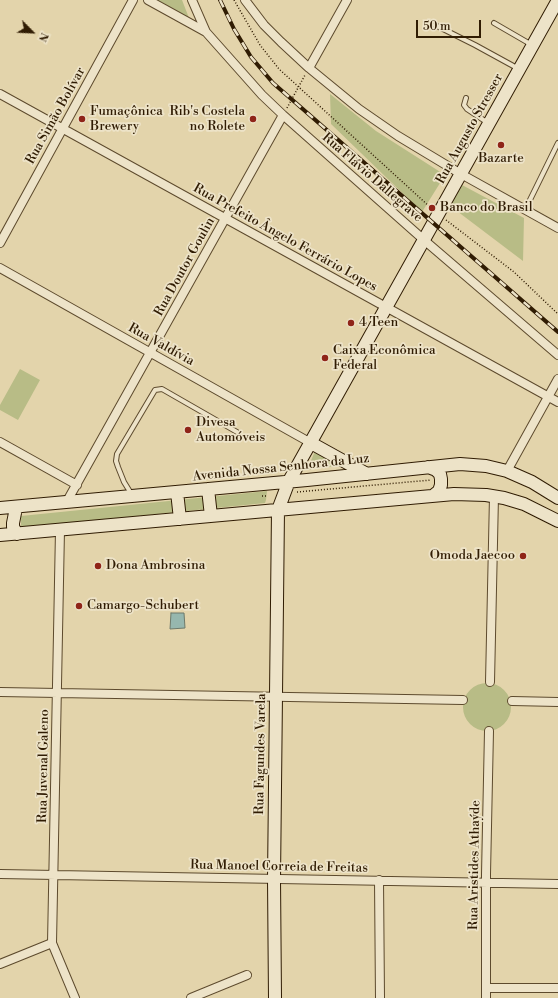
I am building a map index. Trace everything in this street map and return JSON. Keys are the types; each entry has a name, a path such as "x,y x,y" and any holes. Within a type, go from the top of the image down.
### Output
{"main road":[{"name":"Rua Augusto Stresser","path":"278,510 289,481 558,0"},
{"path":"311,443 367,474"},
{"name":"Avenida Nossa Senhora da Luz","path":"0,508 16,508 428,467 474,464 507,471 532,482 558,498"},
{"path":"428,467 436,470 440,474 441,485 439,491 434,496"},
{"path":"208,489 211,516"},
{"path":"177,492 180,519"},
{"path":"0,535 434,496 471,494 494,496 524,504 558,521"},
{"path":"16,508 13,527 17,534"},
{"name":"Rua Fagundes Varela","path":"275,998 274,879 278,510"}],"street":[{"name":"Rua Simão Bolívar","path":"0,243 133,0"},
{"path":"148,0 206,32"},
{"name":"Rua Flávio Dallegrave","path":"192,0 206,32 249,82 283,115 424,240 558,355"},
{"path":"246,0 264,24 309,68 342,96 379,123 461,174 558,228"},
{"path":"309,68 347,0"},
{"name":"Rua Prefeito Ângelo Ferrário Lopes","path":"0,94 558,402"},
{"name":"Rua Doutor Goulin","path":"66,503 283,115"},
{"name":"Rua Valdívia","path":"0,268 311,443"},
{"path":"507,471 558,379"},
{"path":"0,442 77,485"},
{"path":"490,682 494,496"},
{"name":"Rua Juvenal Galeno","path":"60,530 52,943 75,998"},
{"path":"0,692 464,700"},
{"path":"512,701 558,702"},
{"name":"Rua Aristides Athaýde","path":"486,998 486,882 489,731"},
{"name":"Rua Manoel Correia de Freitas","path":"0,874 558,884"},
{"path":"379,880 380,998"},
{"path":"0,964 52,943"},
{"path":"191,998 247,975"},
{"path":"486,988 558,988"}],"lane":[{"path":"494,23 533,45"},
{"path":"435,25 519,69"},
{"path":"466,98 464,105 467,109 489,124"},
{"path":"525,210 558,143"},
{"path":"134,497 124,482 118,467 116,461 117,454 155,390 162,389 237,432"}],"path":[{"path":"234,0 260,45 279,69 432,208"},
{"path":"283,115 309,68"},
{"path":"446,220 514,272 558,314"},
{"path":"310,470 313,461 311,461"},
{"path":"297,492 437,479"},
{"path":"303,492 305,487"},
{"path":"262,491 262,496 267,496"}],"green space":[{"path":"156,0 182,0 189,18"},
{"path":"330,94 376,131 445,175 422,212 331,124"},
{"path":"462,185 524,218 523,261 449,205"},
{"path":"20,369 40,380 18,420 0,410 0,405"},
{"path":"315,451 343,465 307,470"},
{"path":"267,491 265,503 21,528 21,516"},
{"path":"482,683 492,683 501,687 507,693 510,698 510,716 501,727 492,731 482,731 473,727 467,721 463,712 463,702 467,693 473,687"}],"water":[{"path":"171,613 184,613 185,628 170,629"}],"railway":[{"path":"220,0 234,29 251,57 273,83 558,332"}],"place":[{"name":"Fumaçônica Brewery","path":"82,119"},
{"name":"Rib's Costela no Rolete","path":"253,119"},
{"name":"Bazarte","path":"501,145"},
{"name":"Banco do Brasil","path":"432,208"},
{"name":"4 Teen","path":"351,323"},
{"name":"Caixa Econômica Federal","path":"325,358"},
{"name":"Divesa Automóveis","path":"188,430"},
{"name":"Omoda Jaecoo","path":"523,556"},
{"name":"Dona Ambrosina","path":"98,566"},
{"name":"Camargo-Schubert","path":"79,606"}]}
